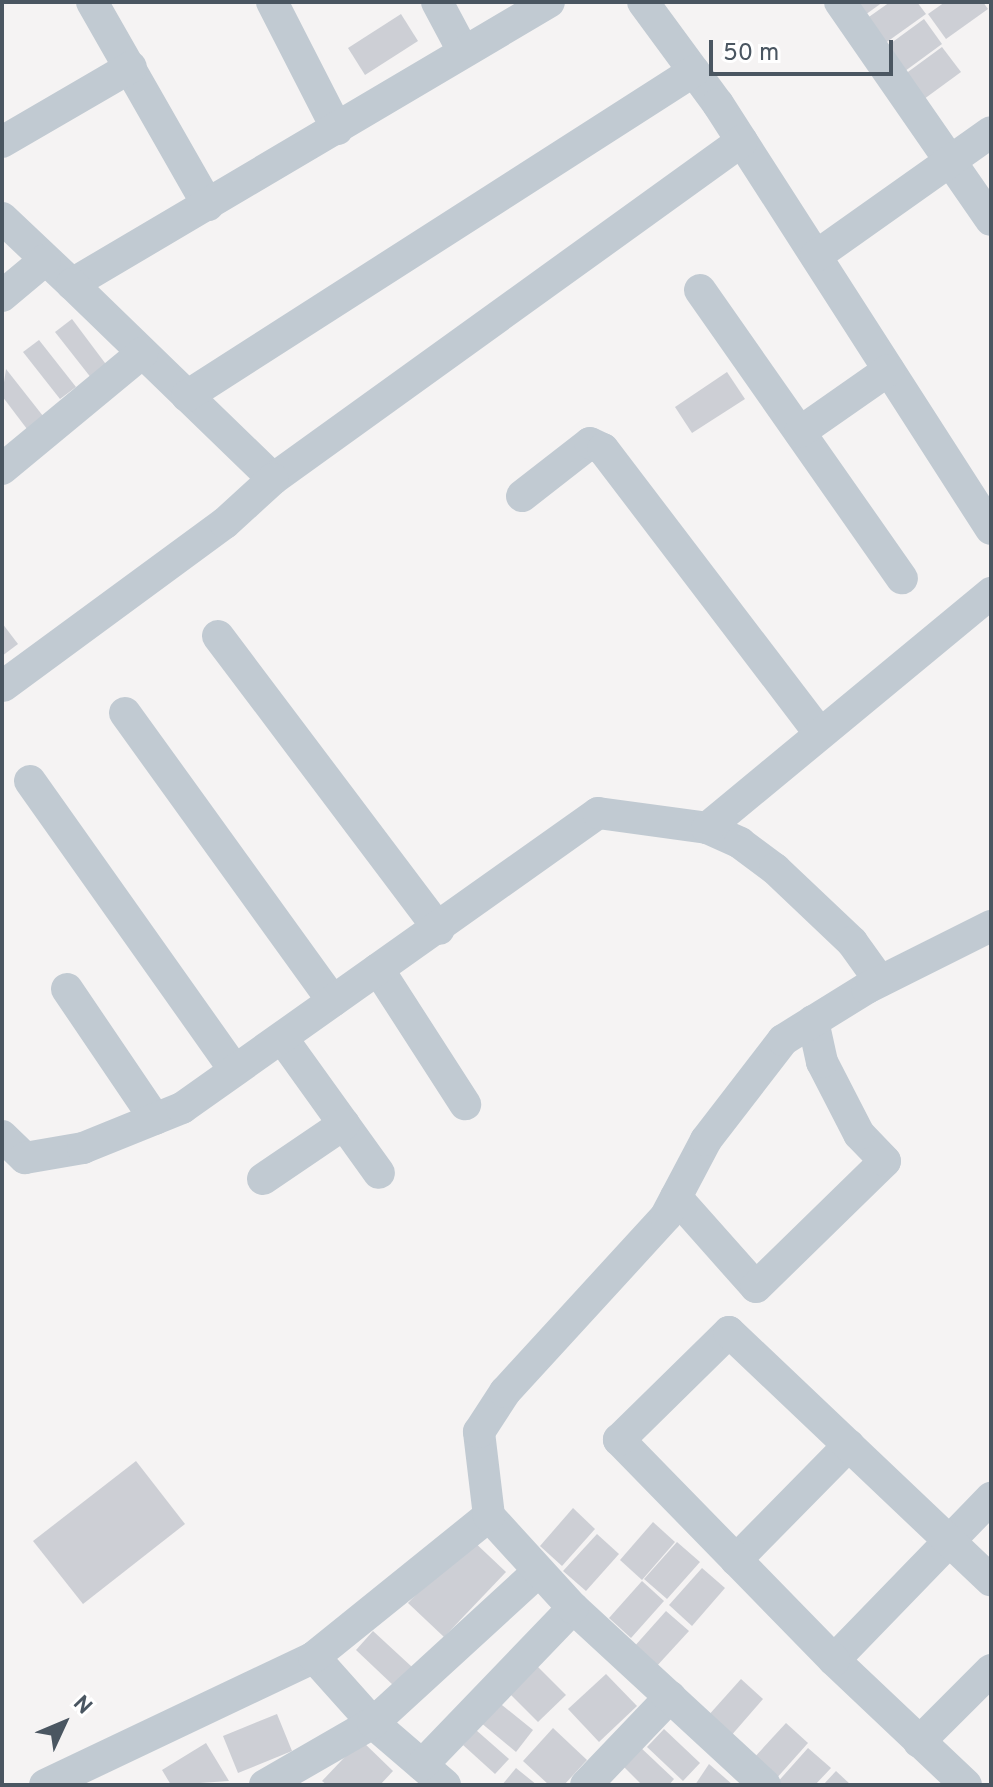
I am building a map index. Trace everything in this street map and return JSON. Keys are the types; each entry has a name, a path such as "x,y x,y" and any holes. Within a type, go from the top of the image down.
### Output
{"street":[{"path":"92,2 208,205"},
{"path":"272,2 337,129"},
{"path":"437,2 463,51"},
{"path":"72,284 549,2"},
{"path":"643,2 742,141 991,529"},
{"path":"840,2 991,220"},
{"path":"2,142 131,67"},
{"path":"187,396 694,71"},
{"path":"816,256 991,132"},
{"path":"3,686 225,523 273,479 742,141"},
{"path":"2,218 273,479"},
{"path":"2,296 45,260"},
{"path":"700,290 902,578"},
{"path":"2,469 142,353"},
{"path":"800,432 889,370"},
{"path":"522,496 590,443 603,449 820,734"},
{"path":"707,828 991,593"},
{"path":"218,636 439,929"},
{"path":"125,713 333,1001"},
{"path":"30,781 235,1070"},
{"path":"2,1136 25,1158 83,1148 182,1108 439,929 598,813 707,828 740,843 775,869 852,942 880,981"},
{"path":"765,1785 573,1608 489,1516 479,1432 505,1392 666,1216 706,1140 783,1040 880,981 991,926"},
{"path":"378,969 465,1104"},
{"path":"67,989 155,1119"},
{"path":"676,1197 756,1287 885,1161 859,1134 822,1062 813,1021"},
{"path":"282,1038 379,1173"},
{"path":"263,1179 344,1124"},
{"path":"966,1785 834,1660 619,1440 729,1332 991,1581"},
{"path":"736,1560 849,1445"},
{"path":"834,1660 991,1498"},
{"path":"45,1785 314,1657 489,1516"},
{"path":"265,1785 373,1723 538,1572"},
{"path":"314,1657 373,1723 433,1775 573,1608"},
{"path":"919,1742 991,1670"},
{"path":"586,1785 670,1697"},
{"path":"300,1785 337,1742"}],"building":[{"path":"856,2 883,2 865,15"},
{"path":"890,2 917,2 926,14 884,44 866,19"},
{"path":"945,2 983,2 988,9 946,39 928,14"},
{"path":"401,14 418,41 365,75 348,48"},
{"path":"924,19 942,44 901,74 883,49"},
{"path":"942,47 961,72 920,102 901,77"},
{"path":"72,319 108,367 92,379 55,332"},
{"path":"39,340 76,387 60,399 23,352"},
{"path":"6,369 43,416 27,429 2,396"},
{"path":"727,372 745,399 692,433 675,407"},
{"path":"2,623 18,644 2,656"},
{"path":"136,1461 185,1524 83,1604 33,1541"},
{"path":"573,1508 595,1529 562,1566 540,1546"},
{"path":"653,1522 675,1542 642,1580 620,1560"},
{"path":"597,1534 619,1554 586,1591 563,1571"},
{"path":"470,1538 506,1572 444,1637 408,1603"},
{"path":"677,1542 700,1562 667,1599 644,1579"},
{"path":"702,1568 725,1588 692,1626 669,1605"},
{"path":"642,1581 664,1601 631,1638 609,1618"},
{"path":"666,1611 689,1631 655,1668 633,1648"},
{"path":"373,1631 412,1667 394,1686 356,1650"},
{"path":"536,1665 566,1695 538,1722 509,1693"},
{"path":"606,1674 637,1706 599,1742 568,1709"},
{"path":"741,1679 763,1699 730,1737 707,1717"},
{"path":"497,1701 533,1730 516,1752 480,1722"},
{"path":"277,1714 292,1751 238,1773 223,1736"},
{"path":"786,1723 808,1743 775,1780 752,1760"},
{"path":"553,1728 587,1760 564,1785 549,1785 523,1761"},
{"path":"664,1729 700,1763 683,1781 647,1747"},
{"path":"476,1730 509,1759 495,1774 463,1745"},
{"path":"361,1740 393,1771 380,1785 327,1785 322,1781"},
{"path":"206,1743 229,1781 171,1785 162,1770"},
{"path":"639,1746 674,1779 669,1785 642,1785 621,1764"},
{"path":"808,1748 831,1768 815,1785 775,1785"},
{"path":"709,1764 733,1785 695,1785"},
{"path":"516,1768 537,1785 502,1785"},
{"path":"836,1771 851,1785 823,1785"}]}
